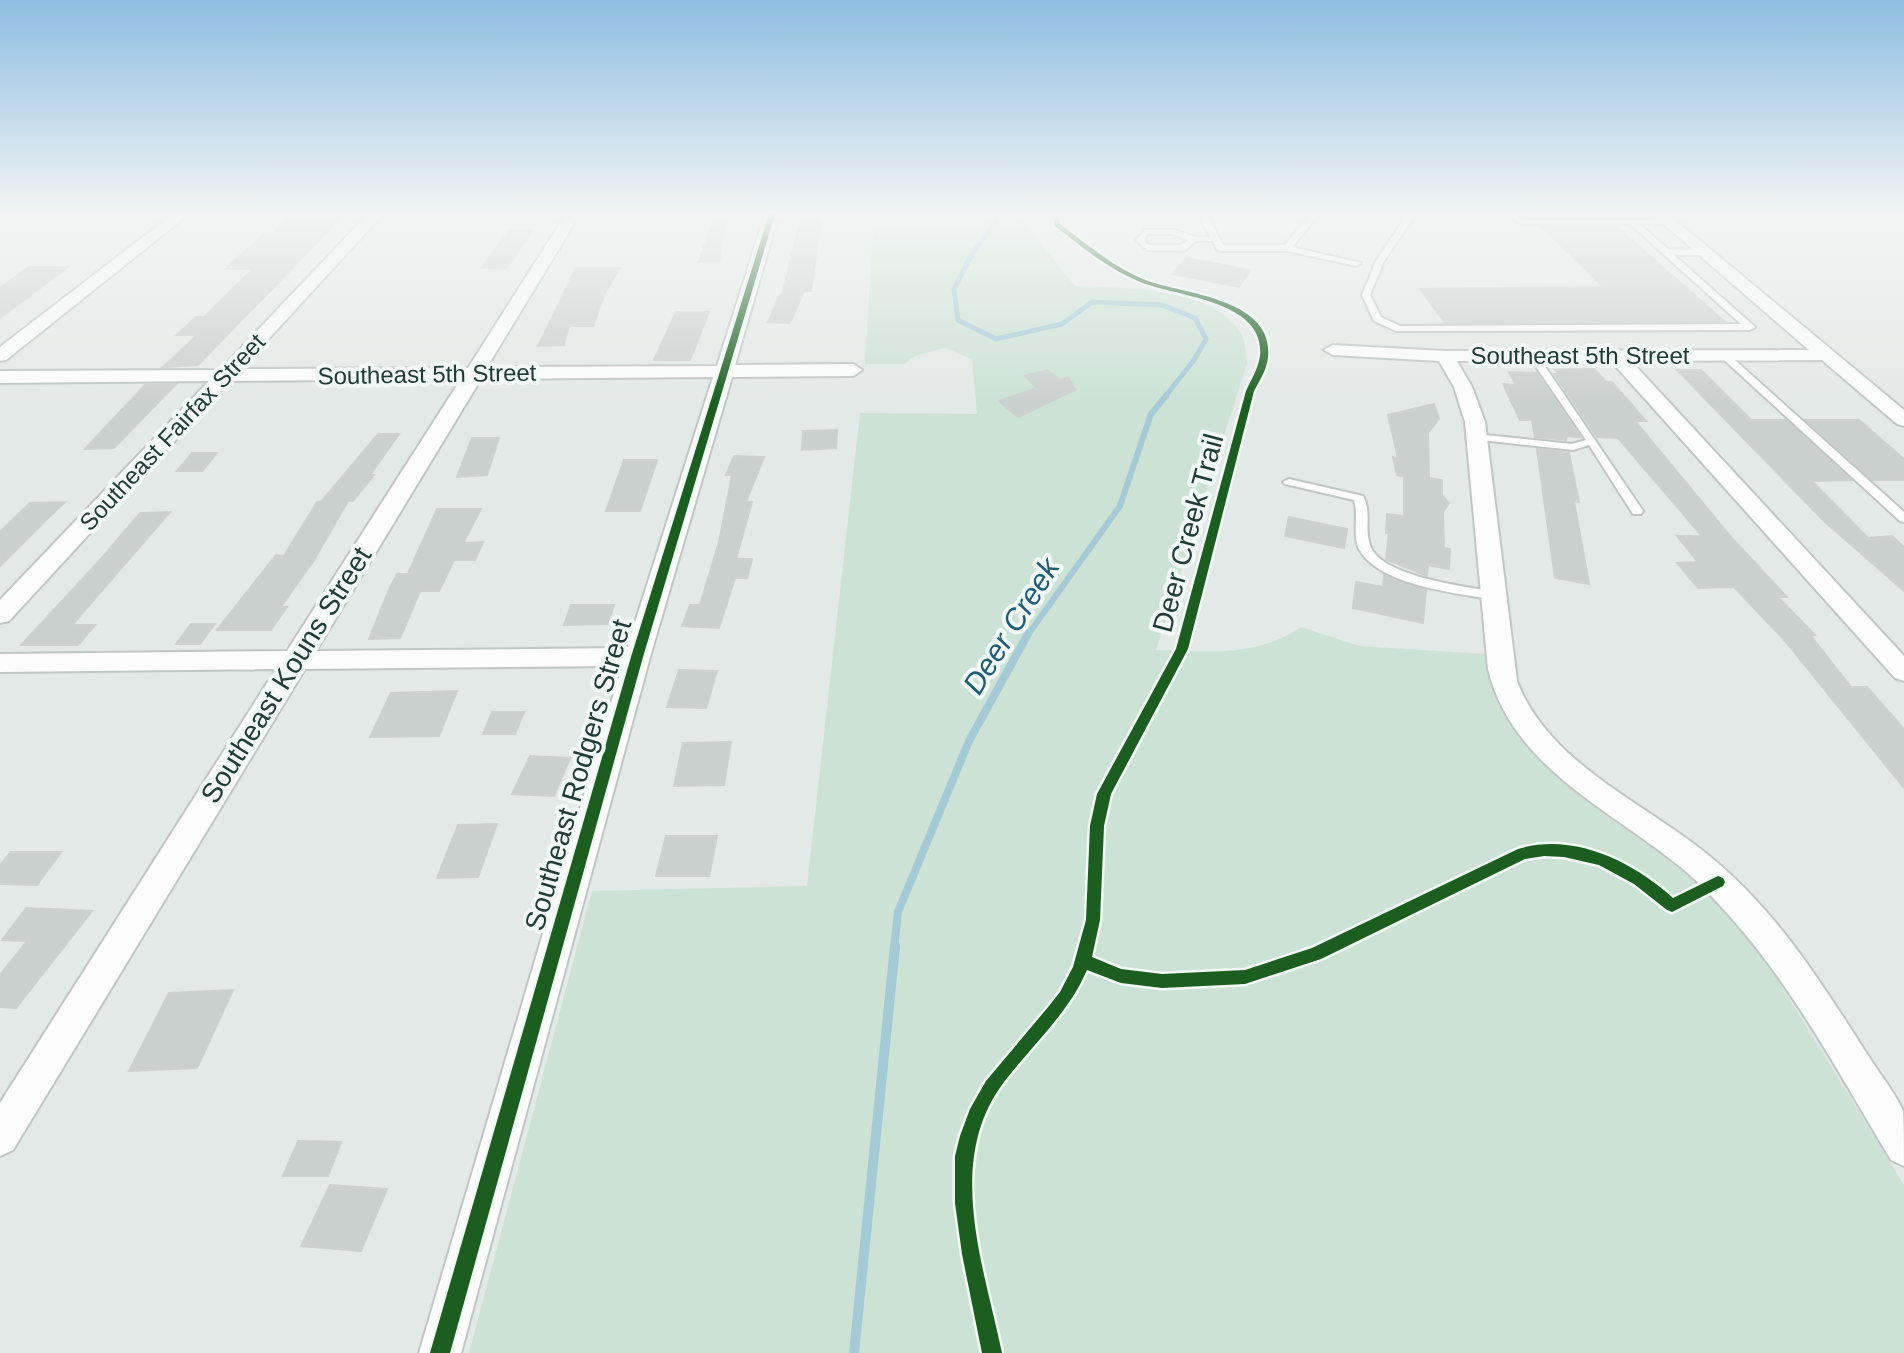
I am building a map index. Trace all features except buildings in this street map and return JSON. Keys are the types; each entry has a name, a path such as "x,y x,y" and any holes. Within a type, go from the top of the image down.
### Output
{"street":[{"path":"0,356 101,277"},
{"name":"Southeast Fairfax Street","path":"0,615 315,277"},
{"name":"Southeast Kouns Street","path":"0,1137 533,277"},
{"name":"Southeast Rodgers Street","path":"440,1353 637,657 752,277"},
{"path":"1734,277 1904,420"},
{"name":"Southeast 5th Street","path":"1333,350 1445,356 1827,355"},
{"path":"1615,355 1904,672"},
{"path":"1445,356 1469,405 1476,437 1495,596 1499,665 1508,691 1527,723 1573,773 1678,847 1755,920 1787,962 1904,1147"},
{"name":"Southeast 5th Street","path":"0,377 853,370"},
{"path":"0,663 637,657"}],"lane":[{"path":"1372,277 1366,295 1377,319 1399,329 1750,327 1694,277"},
{"path":"0,342 18,342"},
{"path":"1533,355 1637,511"},
{"path":"1724,355 1904,518"},
{"path":"1476,437 1573,447 1592,441"},
{"path":"1289,482 1359,498 1363,505 1363,545 1369,556 1387,570 1495,596"}],"green space":[{"path":"870,277 1068,277 1075,286 1143,290 1192,299 1214,308 1231,321 1244,341 1247,363 1156,650 1249,648 1267,644 1301,627 1359,646 1485,654 1504,712 1549,766 1613,820 1731,910 1763,956 1904,1185 1904,1353 469,1353 592,891 807,886 860,413 977,414 972,359 945,348 917,355 904,364 865,364"}],"waterway":[{"name":"Deer Creek","path":"960,277 954,289 958,320 996,339 1062,324 1092,302 1162,305 1195,318 1206,339 1194,360 1164,398"},
{"name":"Deer Creek","path":"1027,636 1120,506 1151,414 1166,396"},
{"name":"Deer Creek","path":"894,948 898,912 969,741 1028,634"},
{"name":"Deer Creek","path":"854,1353 895,946"}],"cycle path":[{"path":"440,1353 637,657 753,277"},
{"name":"Deer Creek Trail","path":"992,1353 971,1254 964,1203 964,1156 968,1136 991,1086 1055,1011 1081,967 1093,920 1097,826 1104,794 1182,649 1250,391 1264,356 1260,333 1250,319 1235,309 1133,277"},
{"path":"1083,961 1121,976 1162,981 1245,977 1316,954 1523,853 1544,850 1584,854 1603,860 1639,879 1672,906 1718,882"}]}
